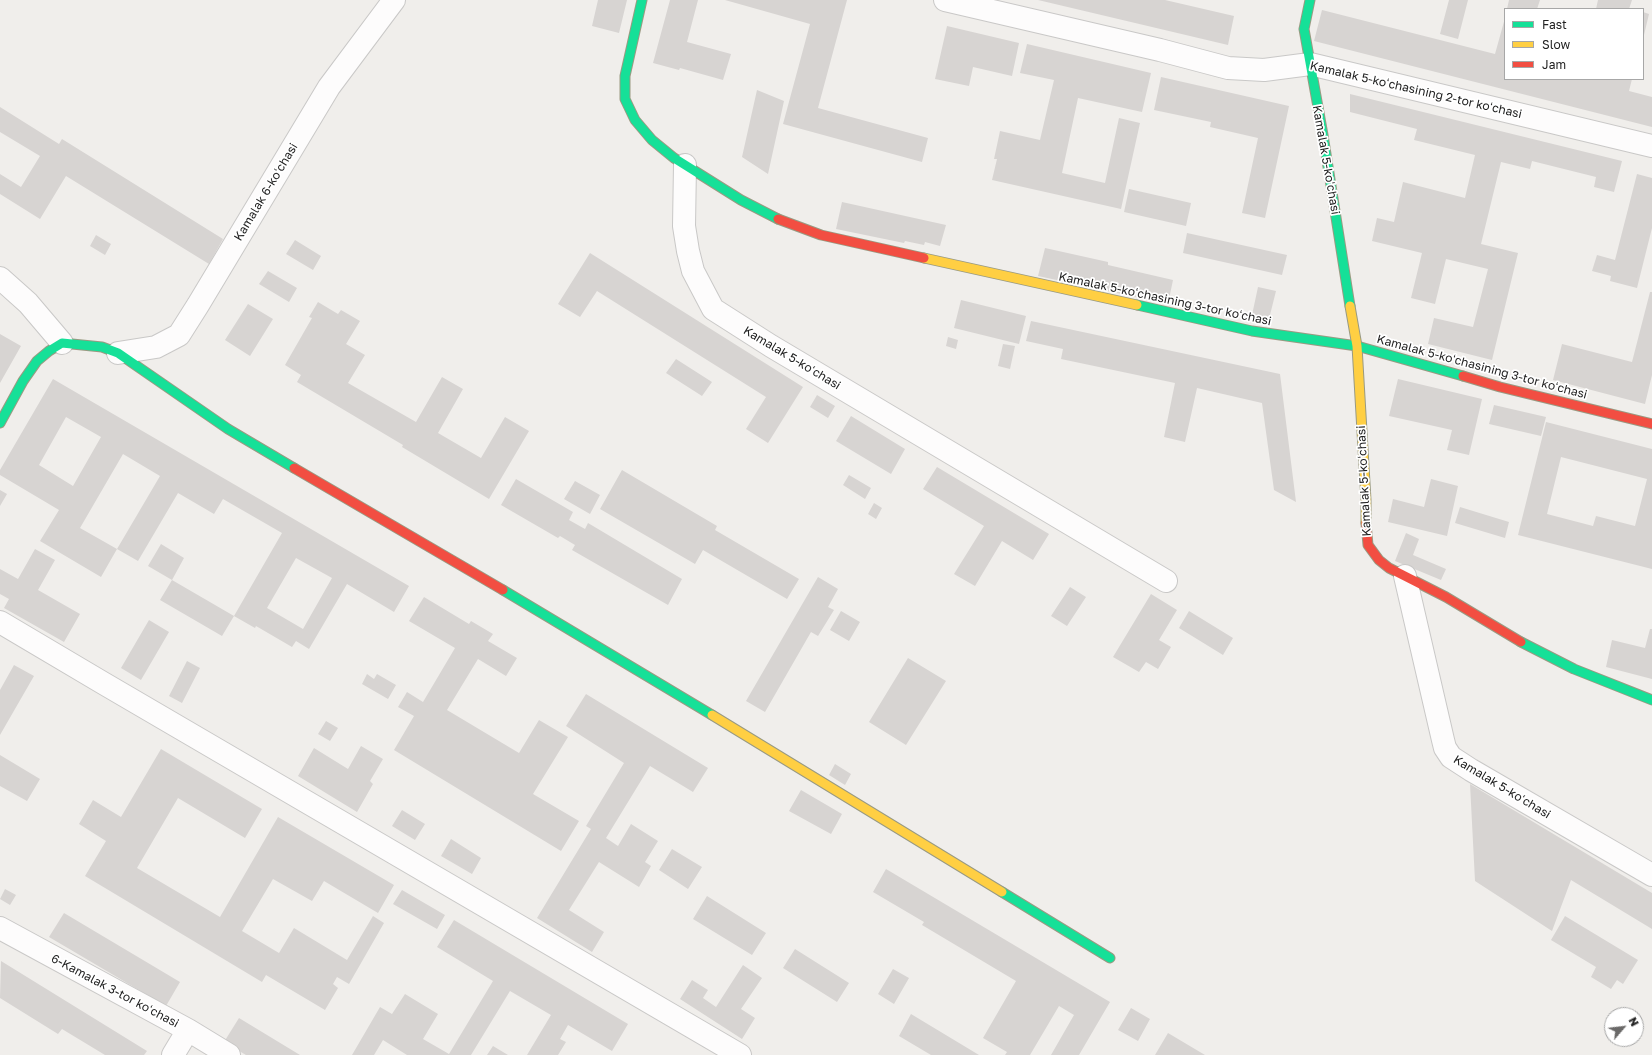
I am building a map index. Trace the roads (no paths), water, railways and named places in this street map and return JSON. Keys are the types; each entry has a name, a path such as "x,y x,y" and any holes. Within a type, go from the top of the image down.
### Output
{"street":[{"path":"642,0 625,76 625,99 635,120 652,140 685,166"},
{"name":"Kamalak 5-koʻchasining 2-tor koʻchasi","path":"945,0 1160,50 1228,68 1264,70 1310,64 1652,146"},
{"name":"Kamalak 5-koʻchasi","path":"1310,0 1304,29 1357,346 1366,500 1366,535 1368,545 1379,560 1389,568 1405,576 1445,748 1451,757 1471,770 1652,875"},
{"name":"Kamalak 6-koʻchasi","path":"118,354 156,348 179,335 328,87 392,1"},
{"name":"Kamalak 5-koʻchasining 3-tor koʻchasi","path":"685,166 741,200 787,223 820,235 1252,332 1357,346 1500,387 1652,424"},
{"name":"Kamalak 5-koʻchasi","path":"685,166 684,226 688,251 693,271 713,309 765,342 1166,581"},
{"path":"0,278 28,303 62,343"},
{"path":"0,423 23,381 37,362 49,351 62,343 102,347 118,354 228,429 561,624 835,789 1110,958"},
{"path":"1405,576 1446,597 1514,638 1574,669 1652,700"},
{"path":"0,622 740,1055"},
{"name":"6-Kamalak 3-tor koʻchasi","path":"0,928 188,1030 229,1055"},
{"path":"173,1055 188,1030"}]}
